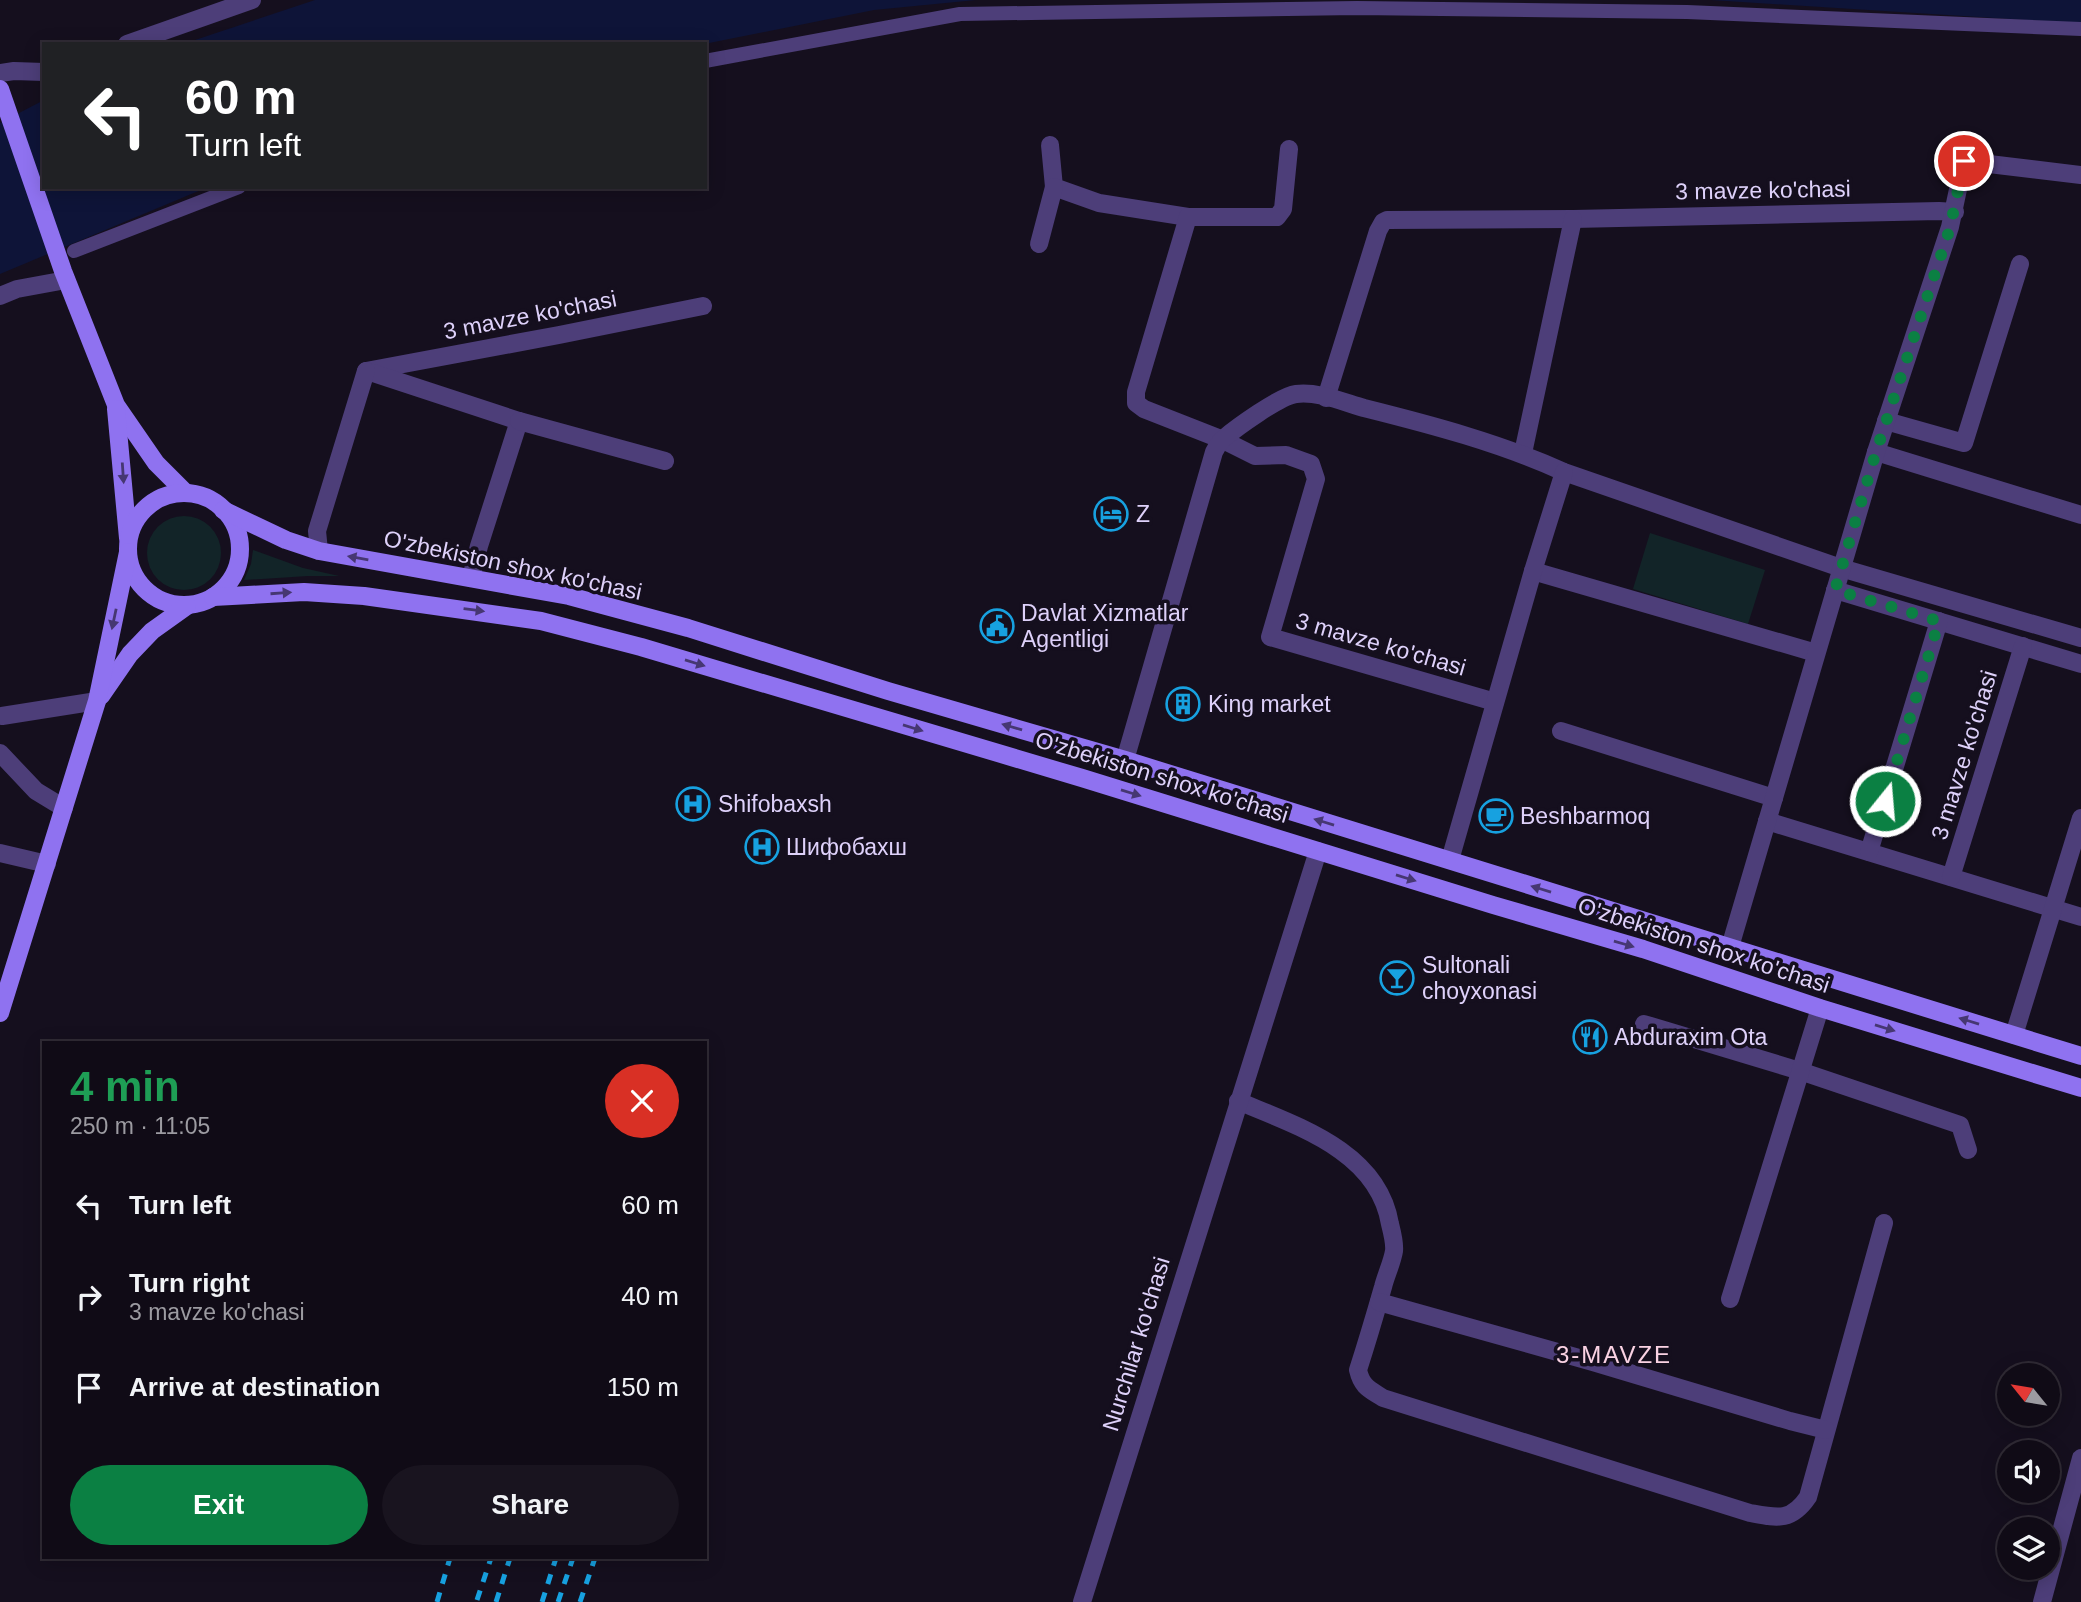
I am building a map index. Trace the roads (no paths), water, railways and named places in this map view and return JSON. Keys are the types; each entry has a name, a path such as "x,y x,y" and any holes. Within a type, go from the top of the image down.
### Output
{"main road":[{"path":"1,92 65,276 116,405 156,463 186,493"},
{"path":"116,405 131,569 140,585 153,597 170,604 187,606"},
{"path":"0,1013 97,701 135,523 148,507 166,496 186,493 207,498 223,510 235,526 240,546 237,566 228,584 213,597 187,606 152,631 130,653 97,701"},
{"name":"O'zbekiston shox ko'chasi","path":"223,510 286,540 319,551 569,596 688,628 888,691 1125,760 2081,1056"},
{"name":"O'zbekiston shox ko'chasi","path":"213,597 304,592 365,596 541,621 642,647 1643,949 1820,1008 2081,1088"}],"street":[{"path":"133,42 252,0"},
{"path":"707,61 974,14 1357,8 1687,12 2081,29"},
{"path":"0,73 42,72"},
{"path":"1039,244 1054,187 1050,145"},
{"path":"1054,187 1099,203 1188,217 1277,217 1283,209 1289,149"},
{"path":"1730,947 1876,452 1955,212 1964,161 2081,175"},
{"path":"74,251 234,189"},
{"name":"3 mavze ko'chasi","path":"1326,398 1378,231 1383,222 1393,219 1573,219 1955,212"},
{"name":"3 mavze ko'chasi","path":"1188,217 1135,398 1136,403 1144,410 1223,440 1255,456 1286,455 1311,464 1316,480 1270,638 1495,702"},
{"path":"1523,453 1573,219"},
{"path":"1886,421 1964,443 2020,264"},
{"path":"0,296 65,276"},
{"name":"3 mavze ko'chasi","path":"366,371 703,306"},
{"path":"319,551 317,531 366,371 519,421 665,461"},
{"path":"1125,760 1210,462 1223,440 1289,395 1304,393 1420,422 1523,453 1564,472 1841,569 2080,632"},
{"path":"471,578 519,421"},
{"path":"1876,452 2081,515"},
{"path":"1450,860 1564,472"},
{"path":"1533,572 1816,653"},
{"path":"1835,590 2081,664"},
{"path":"1869,852 1939,621"},
{"name":"3 mavze ko'chasi","path":"1951,877 2023,646"},
{"path":"2,716 97,701"},
{"path":"1561,731 1774,797"},
{"path":"0,753 36,791 64,808"},
{"path":"2014,1035 2081,818"},
{"name":"3 mavze ko'chasi","path":"1767,821 2081,917"},
{"name":"Nurchilar ko'chasi","path":"1082,1602 1318,850"},
{"path":"0,853 47,864"},
{"path":"1730,1299 1820,1008"},
{"path":"1644,1024 1800,1071 1960,1125 1968,1150"},
{"path":"1238,1101 1305,1130 1348,1156 1376,1187 1387,1210 1394,1249 1358,1370 1361,1382 1369,1390 1383,1398 1750,1513 1777,1518 1791,1514 1801,1507 1808,1497 1884,1223"},
{"path":"1379,1302 1826,1430"},
{"path":"2042,1602 2073,1519 2081,1458"}],"railway":[{"path":"437,1602 450,1559"},
{"path":"477,1600 491,1559"},
{"path":"496,1602 510,1559"},
{"path":"542,1602 556,1559"},
{"path":"558,1602 573,1559"},
{"path":"580,1602 595,1559"}],"place":[{"name":"Z","path":"1111,514"},
{"name":"Davlat Xizmatlar Agentligi","path":"997,626"},
{"name":"King market","path":"1183,704"},
{"name":"Shifobaxsh","path":"693,804"},
{"name":"Beshbarmoq","path":"1496,816"},
{"name":"Шифобахш","path":"762,847"},
{"name":"Sultonali choyxonasi","path":"1397,978"},
{"name":"Abduraxim Ota","path":"1590,1037"}],"district":[{"name":"3-MAVZE","path":"1614,1355"}]}
